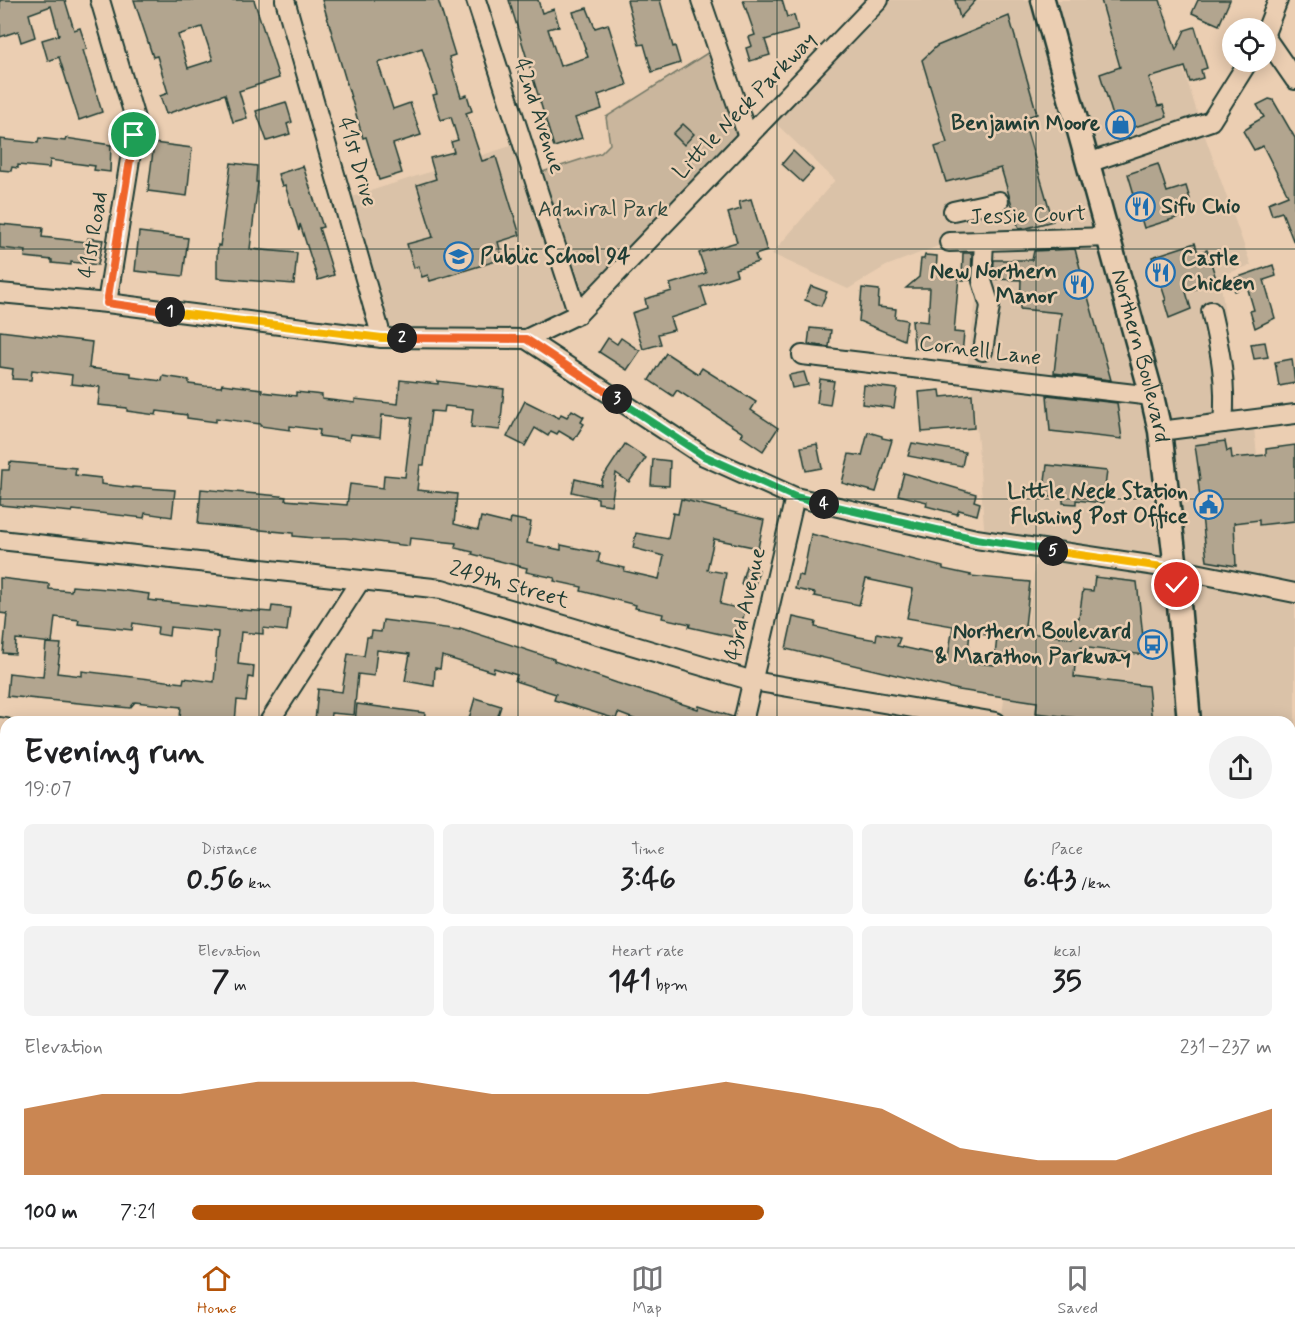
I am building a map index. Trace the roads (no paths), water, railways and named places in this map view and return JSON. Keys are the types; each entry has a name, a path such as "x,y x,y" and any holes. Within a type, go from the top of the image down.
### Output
{"main road":[{"name":"Northern Boulevard","path":"1044,0 1160,431 1176,569 1188,716"}],"street":[{"name":"41st Road","path":"100,0 136,122 107,303"},
{"name":"41st Drive","path":"285,0 382,338"},
{"name":"42nd Avenue","path":"477,0 578,315"},
{"path":"701,0 747,138"},
{"path":"1271,18 1278,0"},
{"name":"Little Neck Parkway","path":"0,292 107,303 382,338 526,339 578,315 875,2"},
{"path":"1276,52 1295,80"},
{"path":"1088,163 1211,122 1242,72"},
{"path":"953,211 999,201"},
{"name":"Jessie Court","path":"949,242 1109,237"},
{"path":"983,351 990,306 982,281 984,241"},
{"path":"1211,311 1223,364 1226,397 1223,423"},
{"path":"526,339 704,456 795,497 976,539 1176,569 1295,593"},
{"name":"Cornell Lane","path":"802,355 1152,396"},
{"path":"1160,431 1295,414"},
{"name":"43rd Avenue","path":"744,716 795,497"},
{"name":"249th Street","path":"0,540 442,589 753,681 960,716"},
{"path":"273,716 360,580"}],"place":[{"name":"Benjamin Moore","path":"1121,124"},
{"name":"Sifu Chio","path":"1140,207"},
{"name":"Public School 94","path":"459,257"},
{"name":"Castle Chicken","path":"1160,272"},
{"name":"New Northern Manor","path":"1078,285"},
{"name":"Little Neck Station Flushing Post Office","path":"1209,505"},
{"name":"Northern Boulevard & Marathon Parkway","path":"1152,645"}],"park label":[{"name":"Admiral Park","path":"603,210"}]}
